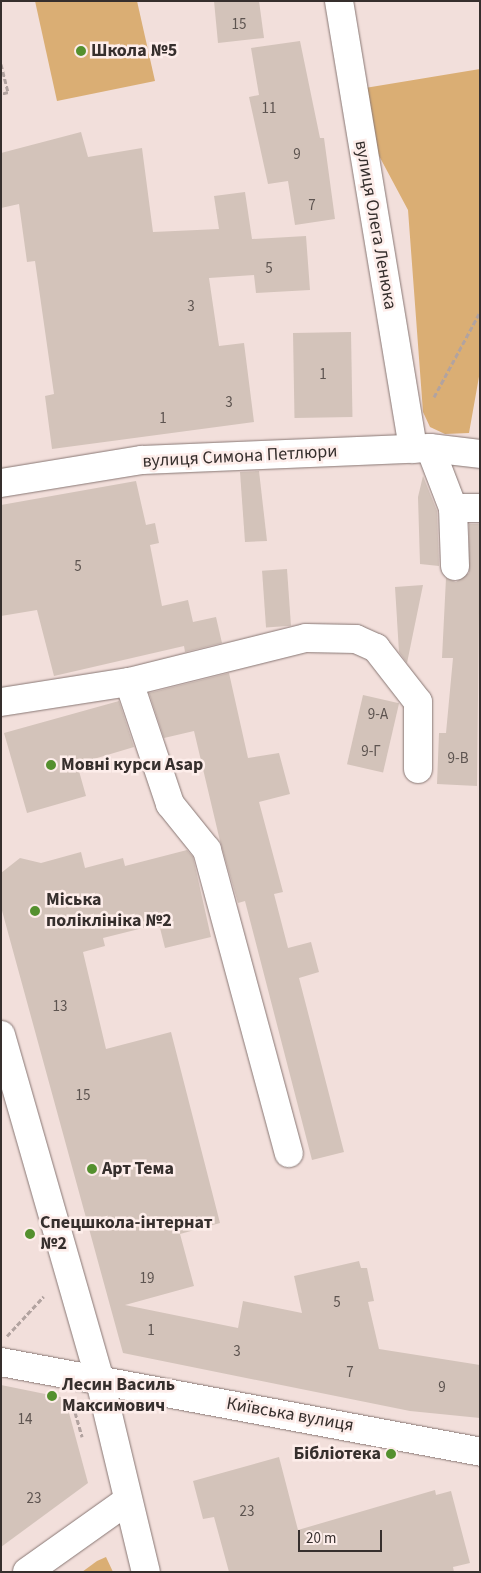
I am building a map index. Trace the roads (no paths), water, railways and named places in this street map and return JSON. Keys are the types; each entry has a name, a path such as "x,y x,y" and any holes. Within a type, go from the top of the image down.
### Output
{"street":[{"name":"вулиця Олега Ленюка","path":"339,1 422,448 453,508 456,566"},
{"name":"вулиця Симона Петлюри","path":"1,483 142,460 475,446"},
{"path":"453,508 480,508"},
{"path":"1,702 129,682 306,638 356,639 376,648 418,702 418,768"},
{"path":"129,682 170,804 207,850 289,1153"},
{"path":"1,1035 11,1104 100,1381 127,1501 146,1572"},
{"name":"Київська вулиця","path":"3,1350 100,1381 480,1452"},
{"path":"27,1572 127,1501"}],"place":[{"name":"Школа №5","path":"81,51"},
{"name":"Мовні курси Asap","path":"51,765"},
{"name":"Міська поліклініка №2","path":"35,911"},
{"name":"Арт Тема","path":"92,1169"},
{"name":"Спецшкола-інтернат №2","path":"30,1234"},
{"name":"Лесин Василь Максимович","path":"52,1396"},
{"name":"Бібліотека","path":"391,1454"}]}
